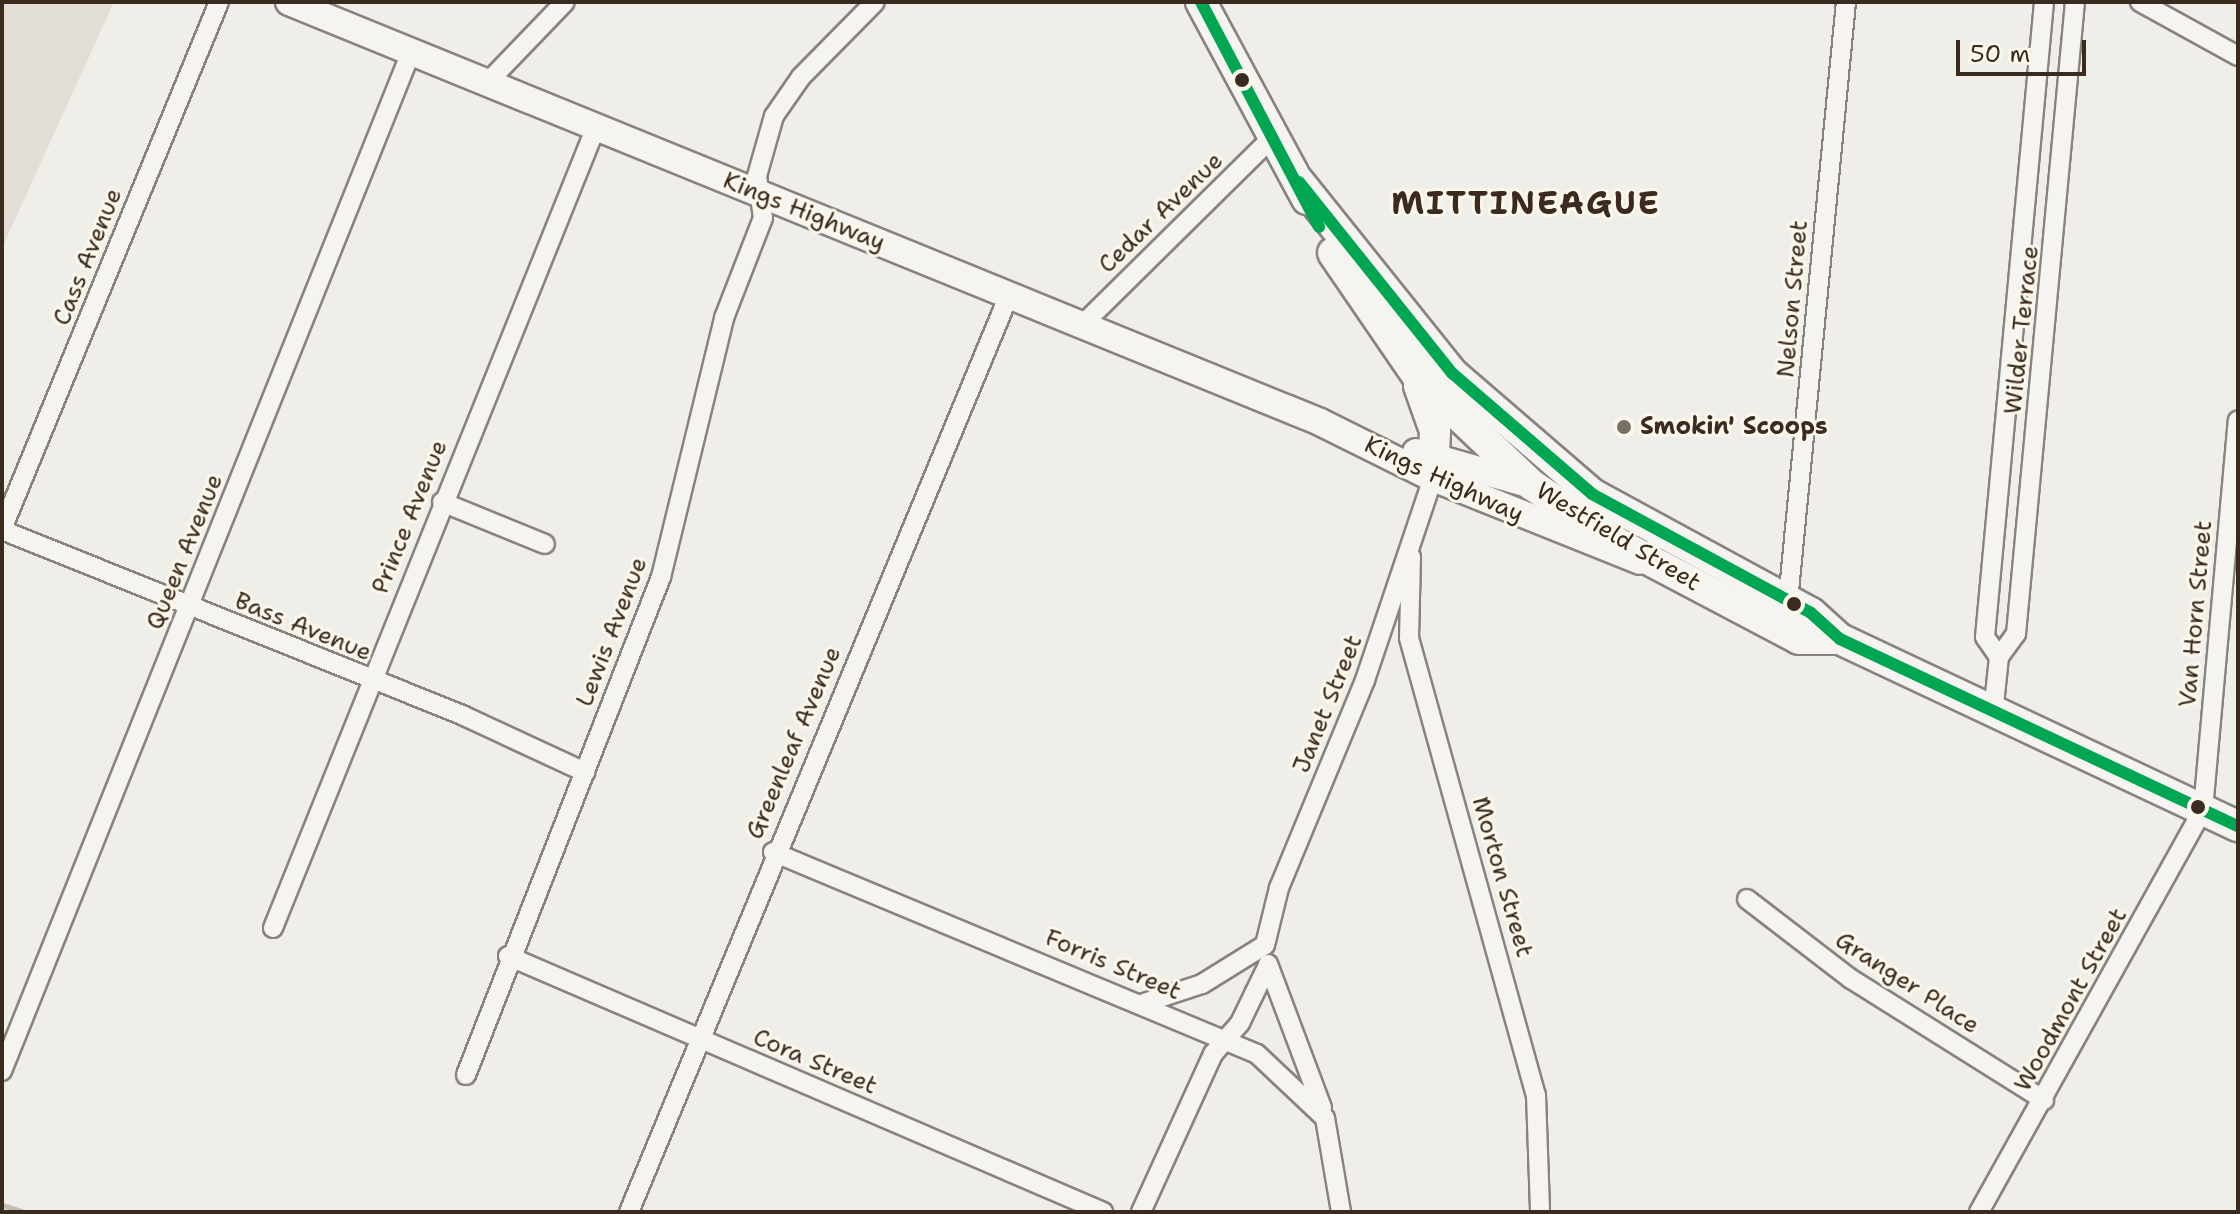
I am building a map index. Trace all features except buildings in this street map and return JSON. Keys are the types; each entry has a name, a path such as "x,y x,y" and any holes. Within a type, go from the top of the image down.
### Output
{"main road":[{"name":"Kings Highway","path":"289,2 1434,468 1605,552 1659,566"},
{"name":"Westfield Street","path":"1201,2 1275,135 1343,273 1409,367 1532,485 1659,566 1799,639 1840,639"},
{"name":"Westfield Street","path":"1299,182 1410,327 1522,440 1614,507 1788,601 1840,639 1993,714 2238,826"},
{"path":"1409,367 1431,415 1434,468"},
{"name":"Kings Highway","path":"1434,468 1532,485"}],"street":[{"name":"Cass Avenue","path":"2,530 219,2"},
{"path":"487,83 565,2"},
{"name":"Lewis Avenue","path":"466,1075 508,956 585,772 661,577 724,318 758,237 762,195 760,155 780,105 875,2"},
{"name":"Nelson Street","path":"1788,601 1846,2"},
{"name":"Wilder Terrace","path":"1999,657 1985,637 2044,2"},
{"name":"Wilder Terrace","path":"1993,714 1999,657 2016,634 2075,2"},
{"path":"2140,2 2238,56"},
{"name":"Queen Avenue","path":"2,1071 411,52"},
{"name":"Prince Avenue","path":"273,928 370,680 596,127"},
{"name":"Cedar Avenue","path":"1082,325 1275,135"},
{"path":"2024,217 2057,219"},
{"name":"Greenleaf Avenue","path":"629,1212 696,1037 1009,295"},
{"name":"Van Horn Street","path":"2203,810 2238,421"},
{"path":"2004,433 2035,437"},
{"name":"Janet Street","path":"1325,1118 1268,965 1265,945 1279,888 1411,557 1434,468"},
{"path":"442,502 545,544"},
{"name":"Bass Avenue","path":"2,530 370,680 585,772"},
{"name":"Morton Street","path":"1411,557 1409,638 1531,1068 1540,1212"},
{"name":"Woodmont Street","path":"1979,1212 2203,810"},
{"name":"Forris Street","path":"773,852 1223,1038 1283,1073 1325,1118"},
{"name":"Granger Place","path":"1747,899 1851,979 2044,1100"},
{"path":"1144,1003 1202,984 1265,945"},
{"name":"Cora Street","path":"508,956 1103,1212"},
{"path":"1141,1212 1223,1038 1240,1023 1268,965"},
{"path":"1325,1118 1341,1212"}],"shaded area":[{"path":"2,2 114,2 2,248"}],"waterway":[{"path":"2,1205 25,1212"}],"transit line":[{"path":"1201,2 1319,227"},
{"path":"1299,182 1452,373 1592,494 1811,613 1840,639 2238,826"}],"place":[{"name":"Smokin' Scoops","path":"1624,427"}],"district":[{"name":"MITTINEAGUE","path":"1526,203"}]}
